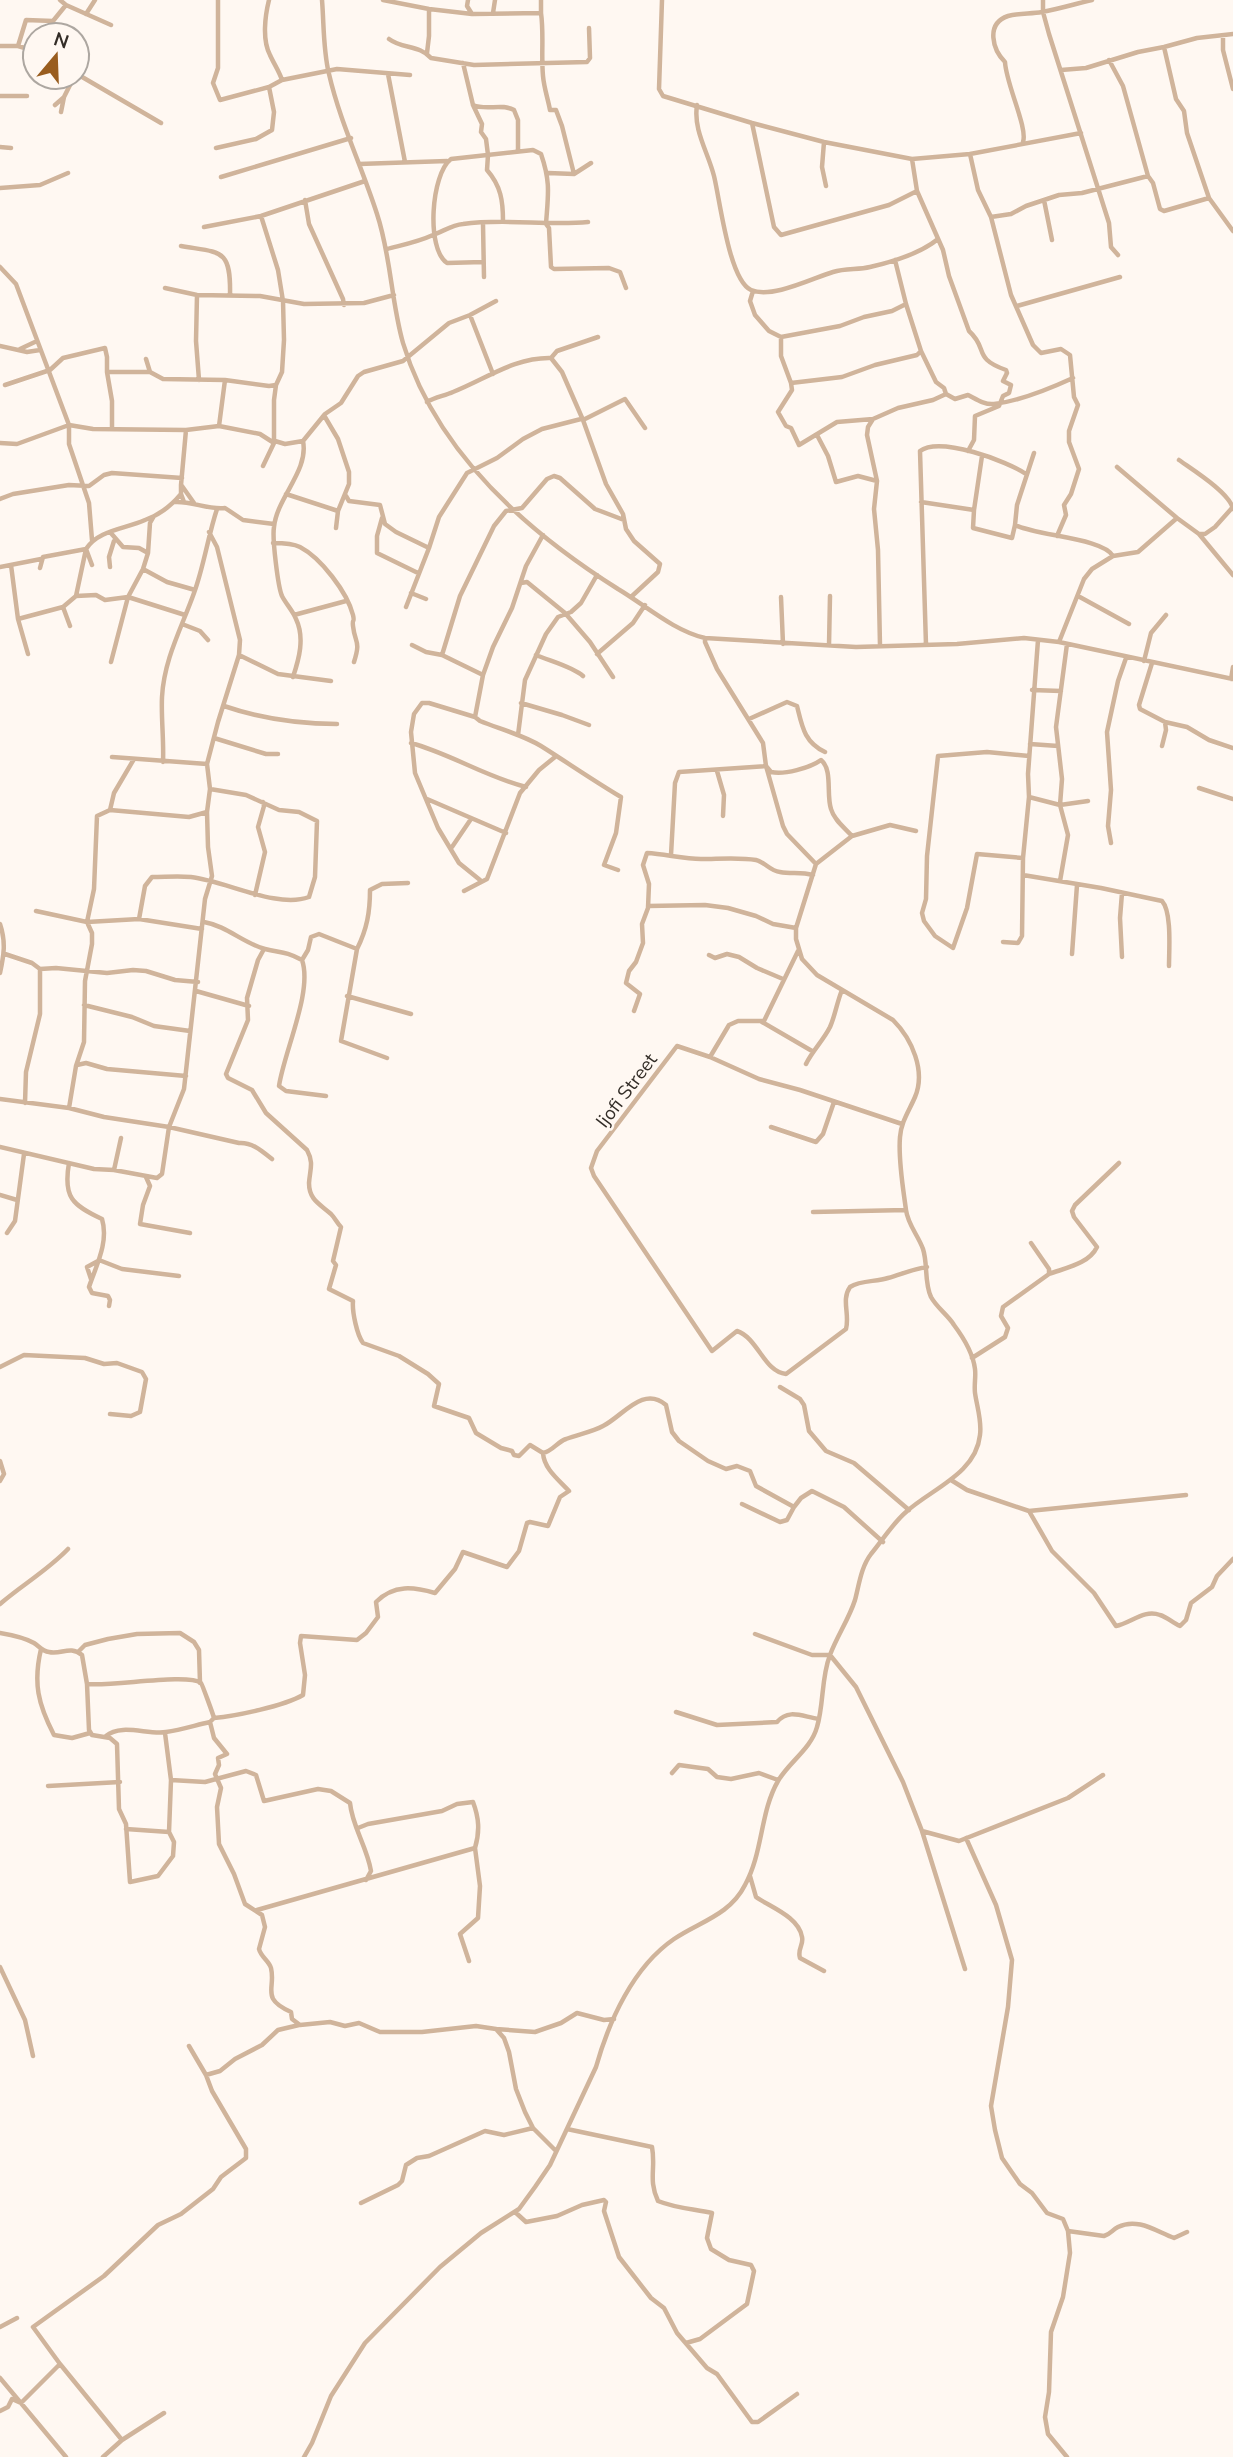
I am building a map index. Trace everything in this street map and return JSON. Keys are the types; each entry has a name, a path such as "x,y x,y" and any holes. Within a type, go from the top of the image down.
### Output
{"street":[{"path":"60,0 110,26"},
{"path":"86,14 95,0"},
{"path":"218,0 218,68 213,83 218,98 222,100 269,87 282,80 337,69 410,75"},
{"path":"269,0 265,16 268,53 282,80"},
{"path":"322,0 328,71 387,249 400,328 427,402 438,422 475,470 543,534 597,575 692,635 705,638 783,644 880,646 1038,640 1059,642 1232,679 1233,667"},
{"path":"383,0 472,14 541,13"},
{"path":"468,0 467,6 472,14"},
{"path":"493,13 495,0"},
{"path":"541,0 544,37 542,62 547,99 550,110 556,110 562,126 574,174"},
{"path":"662,0 660,93 752,123 824,142 912,159 970,154 1081,133"},
{"path":"1043,0 1043,12 1108,223 1111,247 1118,255"},
{"path":"1023,143 1024,129 1011,95 1005,62 995,52 994,33 1002,19 1010,16 1043,12 1092,0"},
{"path":"26,21 53,21 66,5"},
{"path":"427,53 429,9"},
{"path":"389,39 400,46 427,53 431,58 463,64 589,61 589,28"},
{"path":"1061,71 1086,68 1197,38 1233,34"},
{"path":"1223,36 1223,50 1233,89"},
{"path":"0,46 19,46 21,39"},
{"path":"1164,47 1176,99 1184,111 1187,133 1209,198 1233,231"},
{"path":"1109,60 1123,86 1148,176 1157,192 1157,205 1164,211 1209,198"},
{"path":"463,64 473,105 482,124 481,132 486,139 487,170 497,182 503,201 503,221"},
{"path":"388,74 405,162"},
{"path":"91,85 162,123"},
{"path":"216,148 256,139 272,130 274,112 269,87"},
{"path":"61,112 67,91"},
{"path":"0,96 27,96"},
{"path":"55,104 64,97"},
{"path":"473,105 480,108 508,107 514,110 518,120 518,151"},
{"path":"697,105 698,127 713,173 729,249 745,286 753,291 787,288 849,268 869,268 895,260 938,239"},
{"path":"752,123 774,227 781,235 880,208 917,191"},
{"path":"221,177 351,138"},
{"path":"824,142 822,167 826,186"},
{"path":"0,148 11,148"},
{"path":"359,164 448,160 537,151 541,154 548,173 550,188 546,224 549,228 551,267 614,269 620,272 626,288"},
{"path":"970,154 978,190 991,216 1011,295 1036,350 1044,354 1052,350 1065,351 1070,355 1078,411 1069,431 1069,442 1079,469 1071,494 1064,505 1066,515 1057,536"},
{"path":"912,159 917,191 938,239 969,331 974,335 985,359 991,365 1006,370 1003,381 1011,385 1009,393 1003,396 999,406 975,416 974,440 968,451"},
{"path":"448,160 436,188 433,225 440,257 447,263 483,262"},
{"path":"548,173 574,174 591,163"},
{"path":"0,188 40,185 68,173"},
{"path":"991,216 1011,214 1044,200 1148,176"},
{"path":"204,227 261,216 365,181"},
{"path":"304,200 310,224 344,299 344,305"},
{"path":"1044,200 1052,240"},
{"path":"261,216 278,270 283,301 282,372 276,385 274,443 263,466"},
{"path":"387,249 464,224 503,221 546,224 588,222"},
{"path":"483,223 484,277"},
{"path":"181,246 216,252 225,257 231,271 230,295"},
{"path":"895,260 921,351 936,382 944,388 946,394 955,399 968,396 995,404 1073,378"},
{"path":"0,267 16,284 69,425 69,444 89,503 92,540"},
{"path":"1017,306 1119,277"},
{"path":"165,288 197,295 260,296 303,304 344,305 394,295"},
{"path":"753,291 750,301 755,315 769,331 780,337 840,326 892,311 906,304"},
{"path":"197,295 199,380"},
{"path":"0,443 17,444 69,425 112,429 186,430 219,426 260,434 274,443 303,441 341,403 358,376 403,361 449,323 496,301"},
{"path":"470,315 494,374"},
{"path":"427,402 517,362 551,358 557,351 598,337"},
{"path":"780,337 781,356 792,390 778,412 786,426 791,428 799,445 837,422 873,419 898,408 933,400 946,394"},
{"path":"19,349 37,341"},
{"path":"0,346 27,352 40,350"},
{"path":"5,385 50,370 63,358 105,348 113,401 112,429"},
{"path":"791,383 842,377 875,365 917,355 921,351"},
{"path":"551,358 562,372 626,529 634,541 660,564 658,572 631,597"},
{"path":"146,359 150,372"},
{"path":"107,372 150,372 163,379 225,380 276,385"},
{"path":"219,426 225,380"},
{"path":"406,607 444,509 467,473 542,429 582,419 625,399 645,428"},
{"path":"325,417 338,439 349,484 338,511 336,528"},
{"path":"873,419 868,426 867,435 877,481 874,509 878,550 880,646"},
{"path":"184,502 181,485 186,430"},
{"path":"817,435 828,456 836,482 858,476 877,481"},
{"path":"293,677 301,646 298,622 279,586 278,563 273,543 274,524 302,463 303,441"},
{"path":"926,645 920,451 930,447 968,451 1014,466 1026,474"},
{"path":"982,455 973,528 1012,538 1017,505 1034,453"},
{"path":"1178,460 1232,503 1232,508 1208,533 1199,534"},
{"path":"1116,467 1199,534 1233,575"},
{"path":"0,499 13,494 58,487 89,486 104,475 112,473 182,478"},
{"path":"442,655 460,596 494,526 506,511 522,508 547,479 554,476 560,478 595,509 624,520"},
{"path":"181,485 194,503"},
{"path":"76,596 86,549 92,540 147,522 181,494"},
{"path":"286,494 338,511"},
{"path":"346,496 349,501 380,505 385,524 429,548"},
{"path":"174,502 225,508 243,520 274,524"},
{"path":"921,502 974,510"},
{"path":"163,762 162,697 171,650 195,590 216,509"},
{"path":"382,518 377,536 377,553 418,573"},
{"path":"1059,642 1084,579 1092,569 1113,556 1138,552 1177,518"},
{"path":"111,662 128,597 148,553 147,522"},
{"path":"1015,525 1033,533 1102,545 1110,550 1113,556"},
{"path":"110,532 114,540 123,547 139,548 148,553"},
{"path":"0,1147 94,1169 158,1178 162,1174 169,1127 184,1089 198,982 205,899 211,881 207,812 210,789 207,764 239,655 240,640 217,547 209,532"},
{"path":"475,717 483,675 526,566 543,534"},
{"path":"110,567 109,557 114,540"},
{"path":"273,543 301,547 325,568 354,617 353,626 358,641 354,662"},
{"path":"0,567 86,549"},
{"path":"86,549 92,565"},
{"path":"40,568 41,559"},
{"path":"11,565 18,619 28,654"},
{"path":"143,569 166,582 195,590"},
{"path":"518,735 525,680 546,634 558,617 571,612 581,603 597,575"},
{"path":"521,583 527,582 565,613 613,677"},
{"path":"411,593 426,598"},
{"path":"18,619 63,607 76,596 96,595 105,600 128,597 185,615"},
{"path":"829,645 830,596"},
{"path":"1078,596 1129,624"},
{"path":"781,597 783,644"},
{"path":"294,615 346,601"},
{"path":"597,654 634,624 645,605"},
{"path":"63,607 70,626"},
{"path":"1144,661 1151,633 1166,615"},
{"path":"182,624 200,631 208,640"},
{"path":"705,638 717,668 763,743 766,766 783,826 787,834 816,864"},
{"path":"1003,942 1021,941 1032,690 1038,640"},
{"path":"1060,881 1068,835 1060,805 1062,779 1057,708 1067,644"},
{"path":"412,645 426,652 442,655 483,675"},
{"path":"239,655 278,674 331,681"},
{"path":"536,655 576,670 583,677"},
{"path":"1111,843 1108,826 1111,790 1107,732 1126,658"},
{"path":"1152,663 1139,705 1146,713 1233,748"},
{"path":"1032,690 1060,691"},
{"path":"748,719 788,702 797,706 802,730 807,738 825,752"},
{"path":"480,880 459,863 438,828 415,773 411,732 414,714 422,703 475,717 518,735 541,746 621,797 616,833 604,865 618,870"},
{"path":"521,703 589,725"},
{"path":"224,706 274,720 301,724 337,724"},
{"path":"1162,746 1165,722"},
{"path":"214,738 267,754 278,754"},
{"path":"411,743 438,750 465,766 526,788"},
{"path":"1030,744 1058,746"},
{"path":"1023,858 1008,859 977,854 967,908 953,948 935,936 924,921 922,913 926,899 927,856 938,756 987,752 1029,757"},
{"path":"112,757 207,764"},
{"path":"464,891 487,878 520,793 539,770 555,757"},
{"path":"110,810 114,793 134,759"},
{"path":"766,766 777,774 807,768 821,760 824,762 829,781 830,807 834,816 852,836"},
{"path":"671,855 677,773 766,766"},
{"path":"718,771 724,795 723,816"},
{"path":"1199,788 1233,799"},
{"path":"139,919 145,886 152,877 191,877 255,895 297,901 309,897 316,869 317,821 299,812 279,810 246,795 210,789"},
{"path":"1029,797 1060,805 1088,801"},
{"path":"426,799 506,833"},
{"path":"255,895 265,852 258,827 264,806 262,801"},
{"path":"69,1108 83,1042 86,972 92,944 92,933 87,922 94,889 97,816 110,810 189,817 207,812"},
{"path":"451,848 471,819"},
{"path":"304,2457 331,2396 365,2343 449,2260 481,2233 515,2212 543,2176 596,2067 630,1987 670,1942 732,1904 750,1875 778,1780 808,1745 817,1730 825,1670 854,1602 865,1565 909,1510 951,1480 968,1462 978,1446 980,1434 972,1357 953,1322 930,1296 923,1251 906,1210 900,1149 902,1124 918,1087 919,1078 913,1051 901,1027 807,968 798,950 796,928 816,864 852,836 890,825 916,831"},
{"path":"634,1011 640,994 626,983 643,943 642,924 648,906 649,884 643,865 647,853 702,859 754,860 776,872 813,875"},
{"path":"1023,875 1155,898 1166,905 1169,966"},
{"path":"387,1058 341,1041 357,949 370,911 370,890 382,884 408,883"},
{"path":"1072,954 1077,885"},
{"path":"1122,893 1122,957"},
{"path":"648,906 705,905 728,908 757,916 773,924 796,928"},
{"path":"36,911 87,922 139,919 202,929"},
{"path":"204,922 217,924 264,949 286,951 302,960 305,969 300,1005 279,1086 286,1091 326,1096"},
{"path":"0,924 5,954 0,973"},
{"path":"302,960 311,937 319,934 357,949"},
{"path":"264,949 247,998 248,1020 226,1074 228,1078 252,1090 266,1113 307,1150 311,1157 313,1164 309,1181 314,1200 331,1213 341,1227 333,1261 336,1265 329,1289 352,1301 352,1315 358,1324 360,1340 399,1356 428,1374 439,1384 434,1406 469,1418 476,1433 519,1456 530,1445 548,1453 566,1439 605,1425 638,1401 657,1399 666,1405 672,1432 688,1448 726,1469 737,1466 750,1471 756,1486 794,1507"},
{"path":"762,1022 798,950"},
{"path":"5,954 32,963 40,969 107,973 134,970 174,980 198,982"},
{"path":"709,955 715,958 727,954 740,957 783,979"},
{"path":"25,1103 26,1072 40,1014 40,969"},
{"path":"806,1064 830,1027 842,990"},
{"path":"197,991 248,1006"},
{"path":"347,996 411,1014"},
{"path":"84,1005 132,1017 154,1026 190,1031"},
{"path":"710,1057 729,1025 738,1021 762,1022 812,1051"},
{"name":"Ijofi Street","path":"902,1124 759,1079 710,1057 677,1046 597,1151 591,1168 712,1351 737,1331 750,1339 780,1373 786,1374 846,1328 845,1300 850,1287 855,1283 889,1278 911,1269 927,1267"},
{"path":"76,1066 86,1063 107,1069 186,1076"},
{"path":"0,1099 69,1108 104,1117 169,1127 254,1146 272,1159"},
{"path":"771,1127 816,1142 823,1135 834,1102"},
{"path":"114,1170 121,1138"},
{"path":"7,1233 15,1222 24,1154"},
{"path":"69,1163 67,1193 91,1215 102,1219 104,1225 99,1260 89,1287 90,1292 108,1296 109,1306"},
{"path":"972,1357 1005,1337 1008,1328 1002,1316 1003,1307 1049,1275 1083,1262 1095,1251 1097,1247 1072,1211 1119,1163"},
{"path":"145,1176 150,1186 140,1224 190,1233"},
{"path":"0,1195 17,1200"},
{"path":"813,1212 906,1210"},
{"path":"1031,1244 1049,1269 1049,1275"},
{"path":"99,1260 122,1269 179,1276"},
{"path":"91,1280 87,1267 99,1260"},
{"path":"0,1367 24,1355 85,1358 104,1364 130,1366 142,1372 146,1379 140,1412 131,1416 110,1414"},
{"path":"780,1387 800,1399 804,1405 808,1431 826,1451 854,1463 909,1510"},
{"path":"106,1737 110,1733 126,1731 165,1733 295,1699 303,1695 305,1675 301,1636 357,1640 378,1618 376,1602 380,1598 389,1592 415,1587 435,1593 455,1569 463,1552 507,1567 519,1551 527,1523 548,1526 560,1497 569,1491 556,1479 544,1461 543,1453"},
{"path":"0,1461 4,1474 0,1481"},
{"path":"951,1480 967,1490 1030,1511 1186,1495"},
{"path":"742,1504 780,1522 787,1520 801,1498 812,1490 844,1507 883,1542"},
{"path":"1030,1511 1052,1551 1094,1593 1116,1626 1126,1624 1142,1614 1160,1615 1181,1626 1186,1620 1191,1603 1212,1587 1217,1576 1233,1559"},
{"path":"0,1604 30,1579 53,1565 68,1549"},
{"path":"0,1633 21,1637 41,1649 55,1653 68,1650 78,1652 83,1661 87,1684 87,1723 90,1732 97,1738 110,1738 117,1744 119,1809 126,1829 130,1882 158,1876 173,1856 174,1842 169,1832 171,1780 165,1733"},
{"path":"78,1652 85,1645 108,1639 137,1634 180,1633 194,1642 199,1650 200,1683 204,1688 214,1738 228,1754 218,1758 216,1778 220,1788 217,1807 219,1844 245,1904 262,1915 265,1927 259,1949 262,1958 271,1968 271,1992 275,2001 291,2012 292,2020 300,2025"},
{"path":"755,1634 812,1655 830,1654"},
{"path":"41,1649 36,1671 40,1705 54,1735 72,1738 90,1732"},
{"path":"830,1654 856,1687 903,1782 922,1831 965,1969"},
{"path":"87,1684 121,1685 175,1678 200,1683"},
{"path":"676,1712 717,1725 777,1722 790,1712 819,1719"},
{"path":"672,1773 679,1765 685,1764 708,1769 717,1777 730,1779 760,1773 778,1780"},
{"path":"171,1780 205,1782 246,1771 257,1774 264,1801 318,1790 331,1791 350,1803 351,1818 358,1828 371,1871 365,1881"},
{"path":"922,1831 959,1841 1069,1798 1103,1775"},
{"path":"48,1786 120,1782"},
{"path":"358,1828 473,1802 479,1834 475,1848 480,1886 478,1919 460,1934 469,1961"},
{"path":"126,1829 169,1832"},
{"path":"966,1838 996,1905 1012,1960 990,2106 1002,2158 1020,2184 1032,2193 1047,2213 1063,2219 1068,2231 1070,2253 1063,2297 1051,2332 1049,2392 1045,2417 1048,2434 1067,2457"},
{"path":"256,1911 475,1848"},
{"path":"750,1875 756,1897 786,1914 802,1934 803,1939 798,1951 800,1958 824,1971"},
{"path":"0,1968 25,2020 33,2056"},
{"path":"206,2075 220,2071 235,2059 262,2045 278,2030 300,2025 330,2022 345,2026 359,2023 380,2032 422,2032 476,2026 534,2032 561,2023 577,2012 604,2020 615,2019"},
{"path":"496,2029 507,2045 516,2089 533,2128 556,2151"},
{"path":"122,2440 33,2328 104,2276 158,2225 181,2214 246,2158 246,2149 189,2046"},
{"path":"361,2203 398,2185 402,2181 406,2165 417,2158 429,2156 485,2131 504,2135 533,2128"},
{"path":"567,2129 652,2147 654,2157 651,2185 658,2202 712,2214 707,2238 711,2249 729,2260 751,2265 754,2271 747,2304 700,2339 686,2343"},
{"path":"515,2212 526,2222 538,2221 604,2200 604,2211 619,2257 651,2298 663,2308 677,2333 707,2368 717,2374 752,2422 758,2422 797,2394"},
{"path":"1068,2231 1104,2236 1110,2235 1119,2226 1137,2225 1152,2227 1174,2238 1187,2232"},
{"path":"0,2327 17,2318"},
{"path":"21,2403 60,2364"},
{"path":"0,2378 66,2457"},
{"path":"0,2411 8,2407 12,2399 21,2403"},
{"path":"103,2457 122,2440 164,2413"}]}
